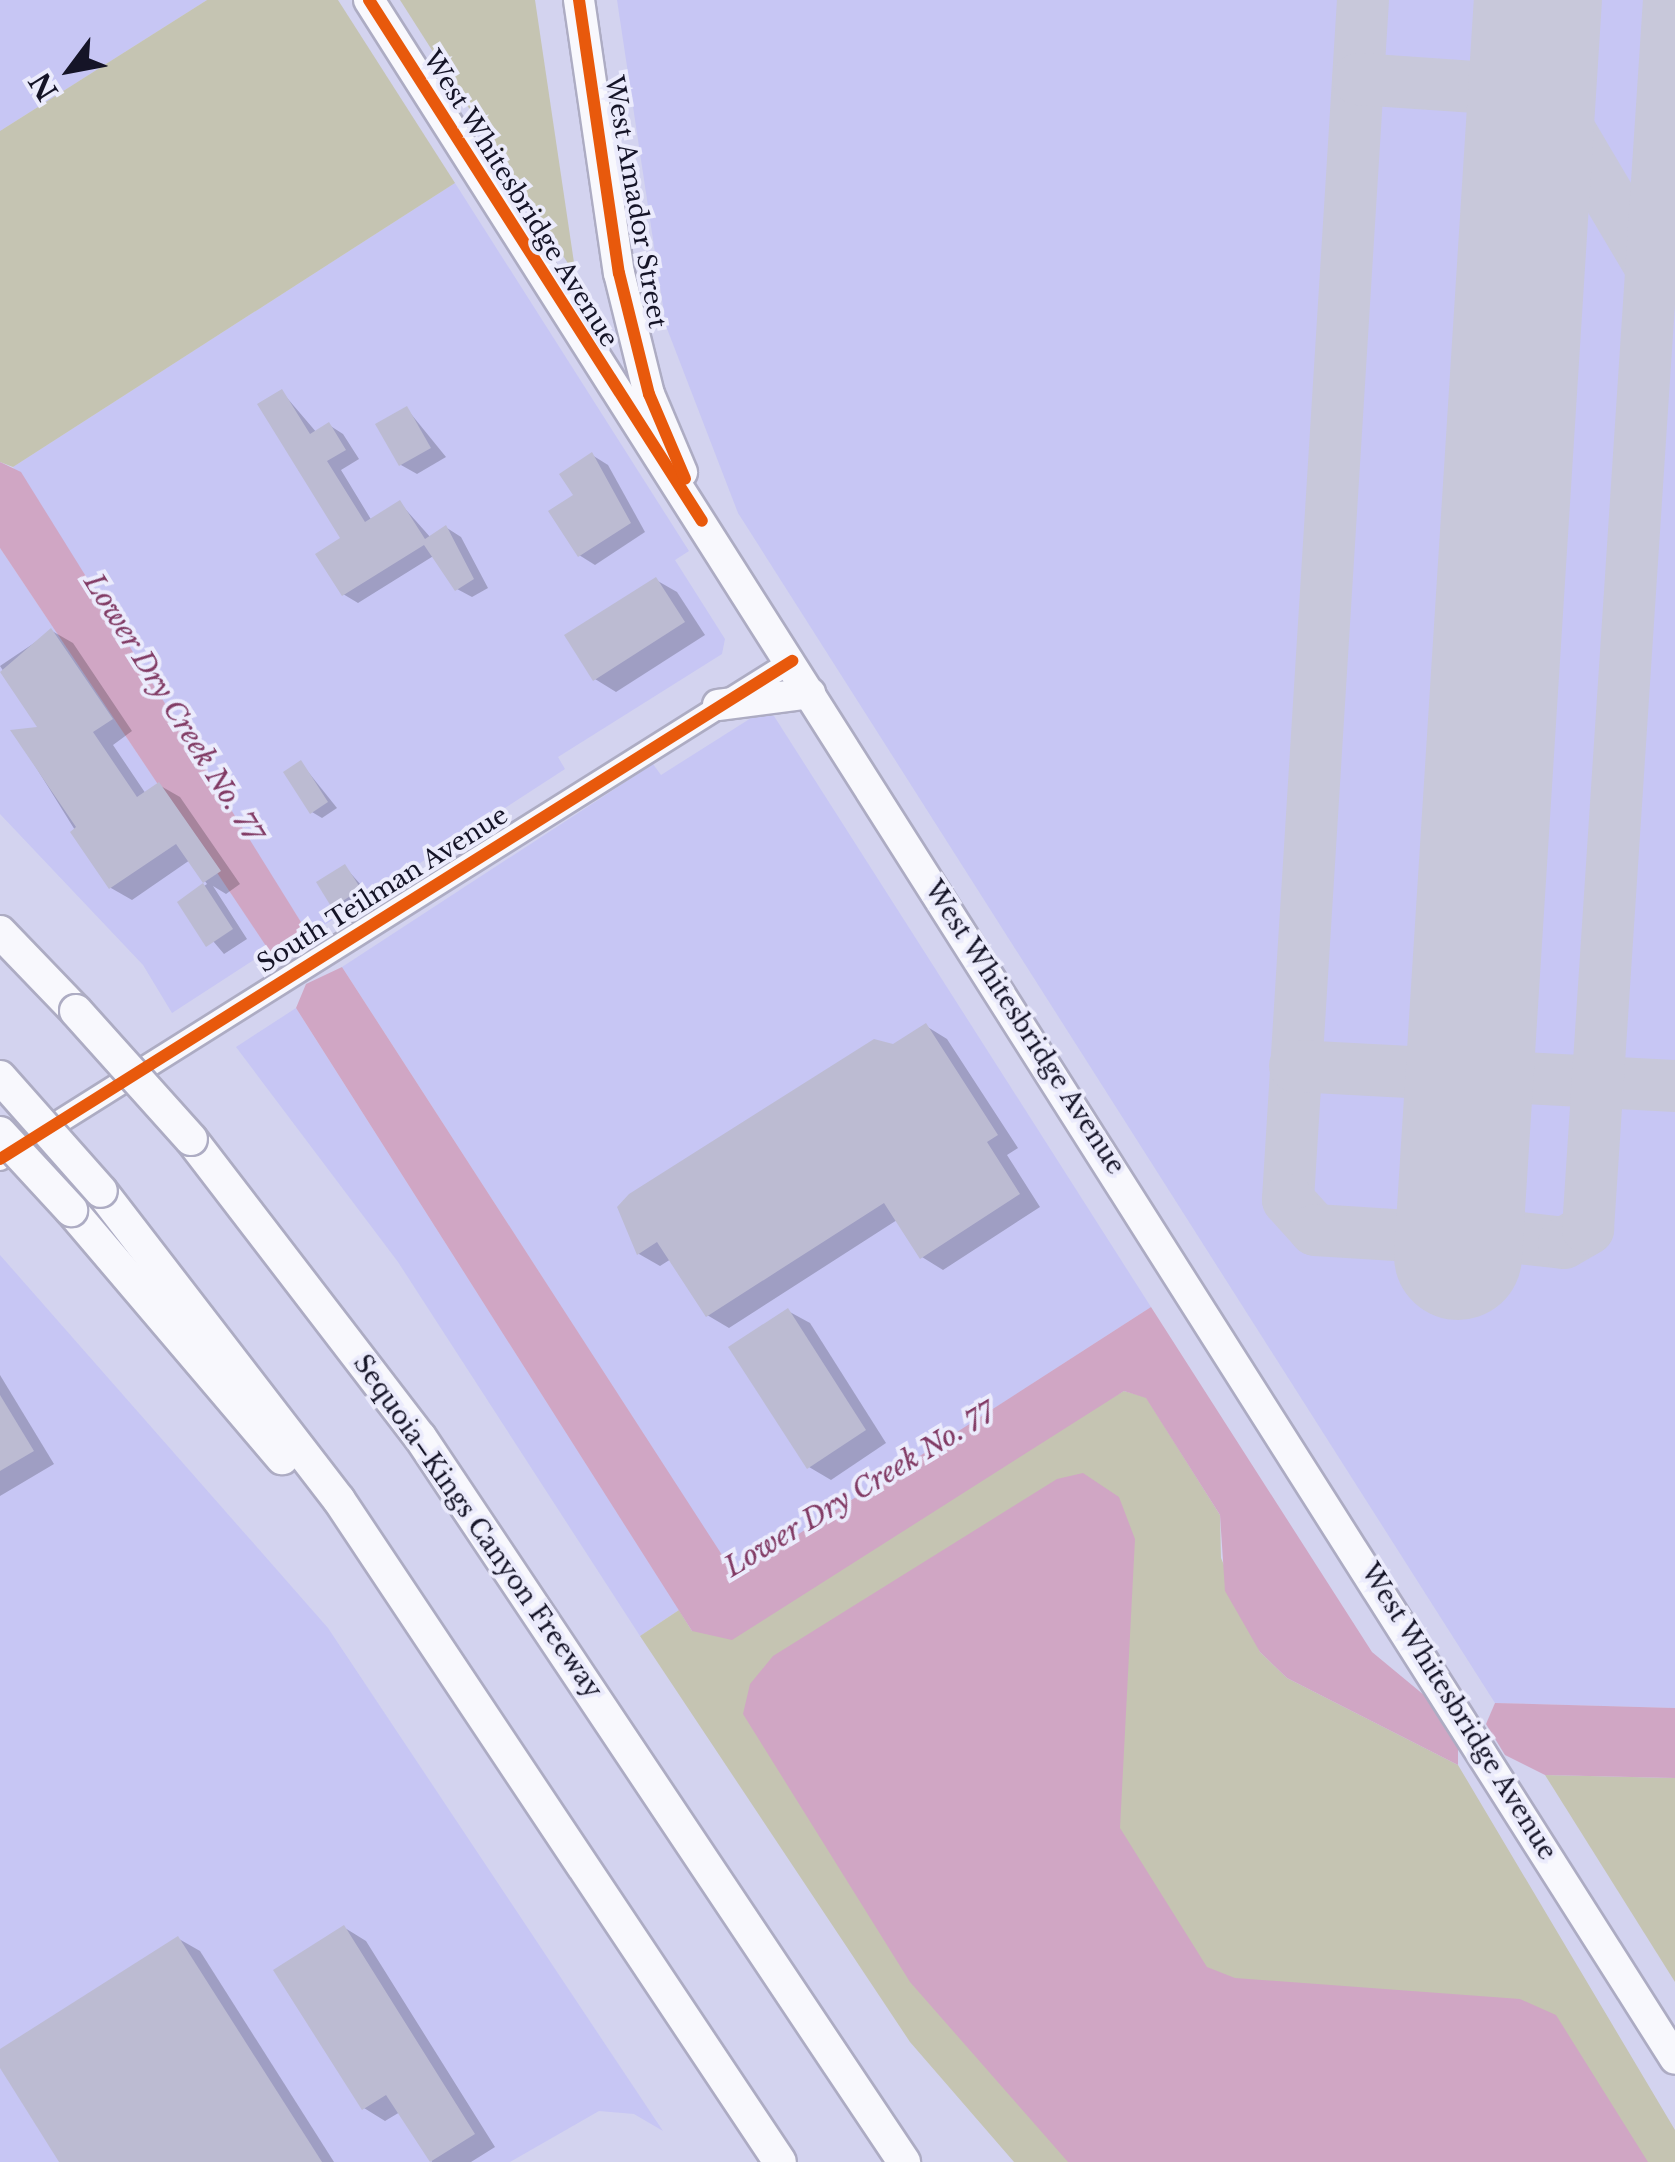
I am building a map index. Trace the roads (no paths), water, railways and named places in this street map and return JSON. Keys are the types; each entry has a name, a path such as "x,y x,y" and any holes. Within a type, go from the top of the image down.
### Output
{"highway":[{"name":"Sequoia–Kings Canyon Freeway","path":"0,932 191,1139 420,1436 904,2162"},
{"path":"0,1076 101,1191 339,1500 780,2162"},
{"path":"0,1133 71,1210 289,1467 698,2038"}],"main road":[{"name":"West Whitesbridge Avenue","path":"369,0 1455,1705 1675,2058"},
{"name":"West Amador Street","path":"579,0 619,272 648,394 702,521"},
{"path":"718,705 810,693"}],"street":[{"name":"South Teilman Avenue","path":"0,1159 792,661"}],"water label":[{"name":"Lower Dry Creek No. 77","path":"173,708"},
{"name":"Lower Dry Creek No. 77","path":"860,1490"}]}
